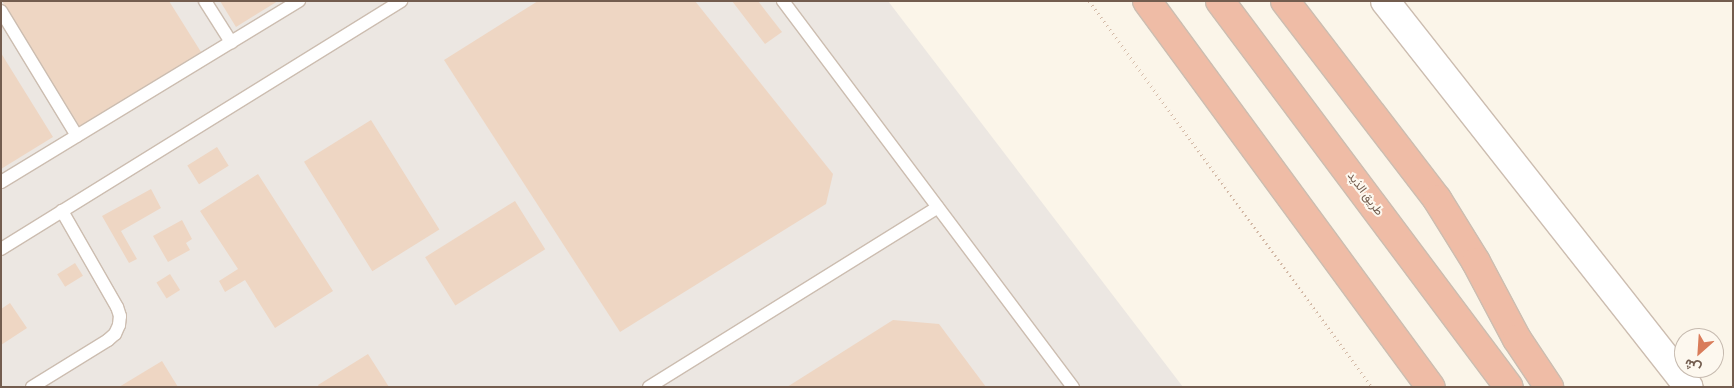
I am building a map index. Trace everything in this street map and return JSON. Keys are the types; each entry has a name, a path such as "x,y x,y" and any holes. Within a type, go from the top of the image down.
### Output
{"highway":[{"path":"1147,1 1431,387"},
{"name":"طريق الذيد","path":"1220,1 1509,387"},
{"path":"1285,1 1437,199 1476,262 1517,338 1549,387"}],"street":[{"path":"1385,1 1689,387"}],"lane":[{"path":"205,1 231,42"},
{"path":"1,182 299,1"},
{"path":"1,249 401,1"},
{"path":"783,1 1073,387"},
{"path":"1,11 77,136"},
{"path":"649,387 938,207"},
{"path":"32,387 108,340 115,334 119,325 120,316 117,307 62,211"}],"path":[{"path":"1089,1 1371,387"}],"shaded area":[{"path":"1,1 888,1 1183,387 1,387"}],"building":[{"path":"2,1 169,1 201,52 80,127"},
{"path":"220,1 278,1 236,27"},
{"path":"538,1 695,1 833,174 826,204 620,332 444,60"},
{"path":"732,1 758,1 782,32 765,44"},
{"path":"1,53 53,137 1,169"},
{"path":"371,120 439,229 372,271 304,162"},
{"path":"217,147 229,166 199,184 187,166"},
{"path":"258,174 333,291 275,328 245,280 225,292 219,281 238,269 200,211"},
{"path":"151,189 161,208 121,231 137,259 129,263 102,216"},
{"path":"515,201 545,249 455,306 425,257"},
{"path":"182,220 192,239 186,243 190,250 168,262 153,236"},
{"path":"75,263 83,276 65,287 57,274"},
{"path":"170,274 180,290 166,299 156,282"},
{"path":"10,303 27,328 1,345 1,309"},
{"path":"893,320 939,324 986,387 787,387"},
{"path":"368,354 389,387 319,387 318,385"},
{"path":"162,361 178,387 119,387"}]}
